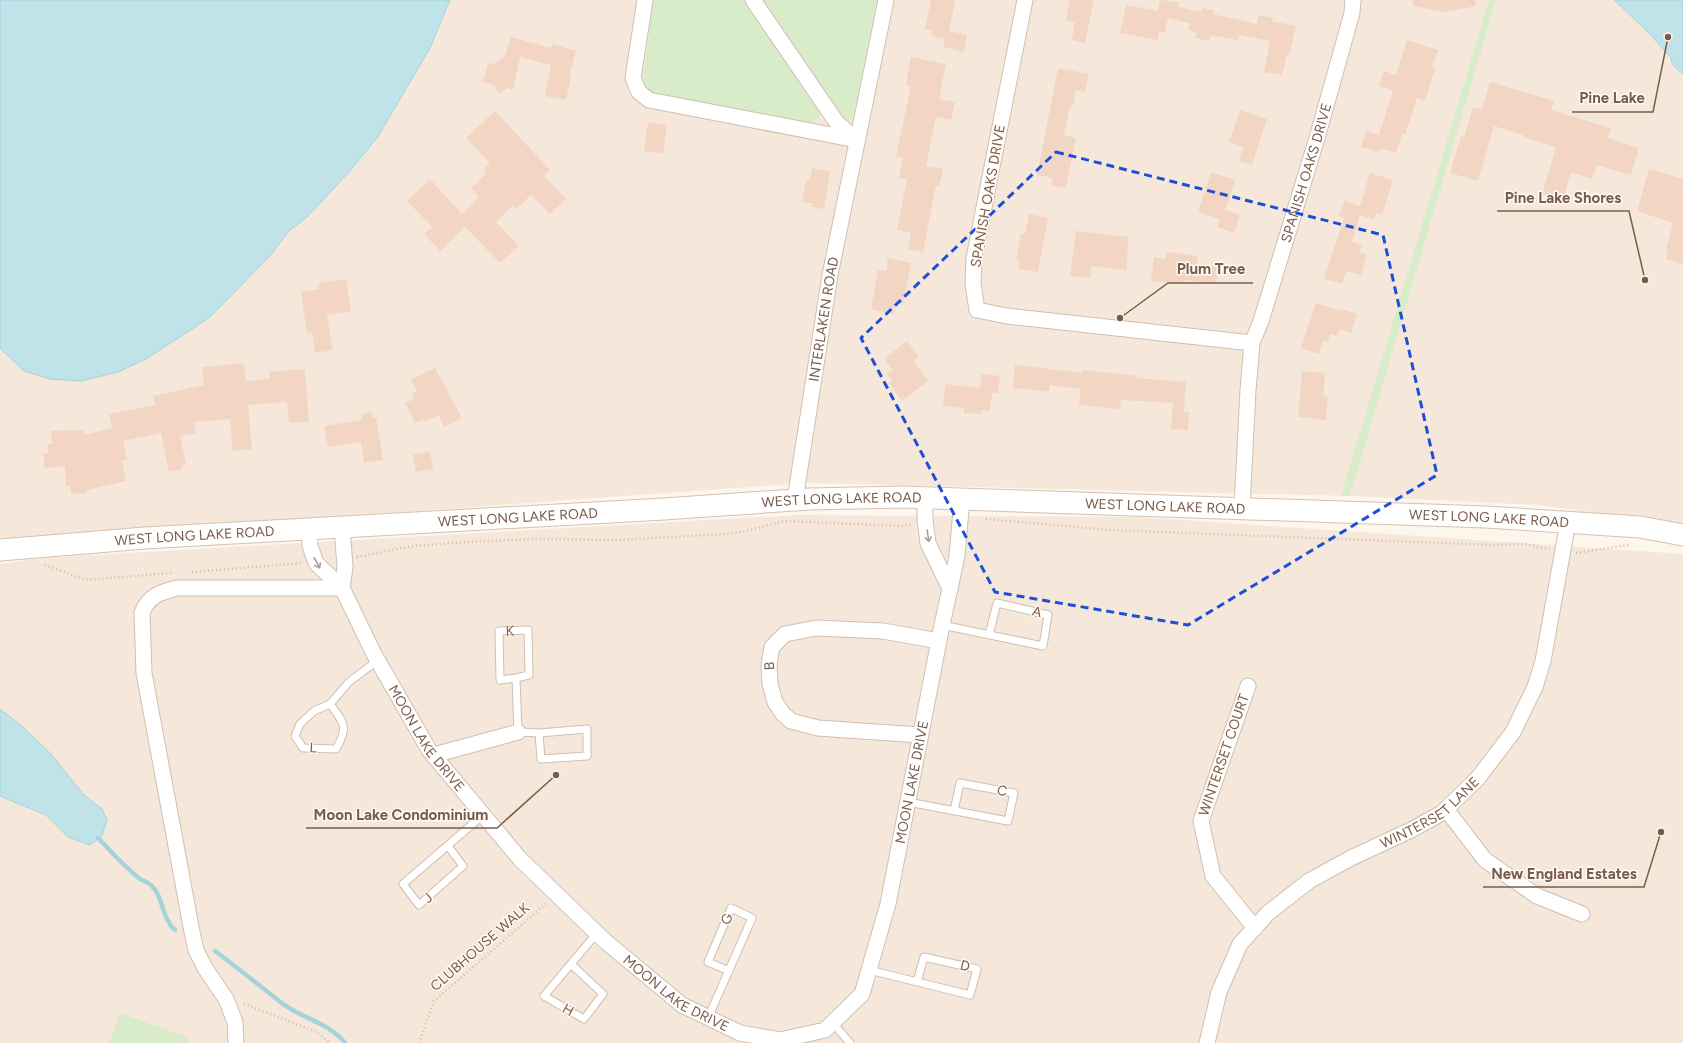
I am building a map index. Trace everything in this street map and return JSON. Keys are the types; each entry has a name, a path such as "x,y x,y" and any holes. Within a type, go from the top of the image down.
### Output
{"main road":[{"name":"WEST LONG LAKE ROAD","path":"0,550 144,538 794,500 925,497 961,507 1242,508 1568,522 1640,528 1683,535"}],"street":[{"path":"645,0 633,78 639,92 649,100 857,140"},
{"path":"753,0 837,123 857,140"},
{"name":"INTERLAKEN ROAD","path":"794,500 830,275 886,0"},
{"name":"SPANISH OAKS DRIVE","path":"1026,0 974,258 973,284 977,310 1007,316 1252,343"},
{"name":"SPANISH OAKS DRIVE","path":"1242,508 1247,397 1252,343 1261,321 1317,138 1352,13 1353,0"},
{"path":"925,497 925,520 928,543 950,589"},
{"name":"MOON LAKE DRIVE","path":"309,528 310,546 316,563 342,588 378,660 434,756 520,859 597,933 682,1005 740,1033 746,1039 780,1040 825,1030 862,994 888,904 920,735 957,556 961,507"},
{"name":"WINTERSET LANE","path":"1207,1043 1219,992 1240,944 1268,913 1308,882 1351,858 1411,830 1446,809 1478,778 1513,732 1535,686 1544,661 1568,522"},
{"path":"236,1043 235,1022 226,999 205,968 196,950 192,932 144,673 142,613 144,605 151,598 160,592 177,588 342,588 344,559 342,527"},
{"name":"B","path":"920,735 818,728 791,721 783,714 775,702 770,684 769,664 772,646 785,634 816,628 883,631 939,642"},
{"name":"WINTERSET COURT","path":"1248,686 1201,821 1213,876 1255,928"},
{"path":"434,756 518,732"},
{"path":"1446,809 1485,860 1537,896 1582,914"}],"lane":[{"name":"A","path":"942,625 989,635 1043,646 1048,615 996,604 989,635"},
{"name":"K","path":"528,630 529,675 516,678 500,680 499,631 528,630"},
{"name":"L","path":"330,704 344,722 344,735 336,749 303,748 295,736 300,724 314,711 330,704 349,682 378,660"},
{"path":"516,678 518,732 539,733 586,729 588,756 541,759 539,733"},
{"name":"C","path":"908,802 1008,821 1014,793 960,783 954,810"},
{"name":"J","path":"448,846 463,866 419,905 403,884 483,815"},
{"name":"G","path":"708,1018 752,918 731,908 708,962 729,970"},
{"name":"H","path":"571,964 603,994 584,1019 544,996 597,933"},
{"name":"D","path":"869,970 917,982 970,995 976,969 924,957 917,982"},
{"path":"833,1023 850,1043"}],"path":[{"path":"961,507 1110,530 1492,545 1524,544 1576,553 1631,545"},
{"path":"344,559 412,546 534,538 618,540 724,534 743,532 784,521 902,526 925,520"},
{"path":"186,572 308,562 316,563"},
{"path":"42,564 86,580 172,573"},
{"name":"CLUBHOUSE WALK","path":"419,1043 434,1001 556,894"},
{"path":"226,999 234,1000 317,1032 330,1043"}],"highlighted area":[{"path":"1056,152 1383,235 1437,475 1188,625 995,592 861,338"}],"shaded area":[{"path":"412,0 1629,0 1683,54 1683,525 1538,505 1350,496 806,483 0,541 0,335"},
{"path":"795,515 1138,517 1683,554 1683,1043 0,1043 0,564 40,558"}],"green space":[{"path":"653,0 743,0 819,108 820,118 809,123 794,121 663,98 650,90 643,82"},
{"path":"763,0 877,0 851,122 843,118"},
{"path":"1489,0 1496,0 1350,496 1341,496"},
{"path":"120,1013 190,1038 188,1043 109,1043"}],"water":[{"path":"0,0 450,0 430,48 377,138 349,172 307,217 289,231 270,256 209,318 146,359 118,372 81,381 50,379 24,371 0,348"},
{"path":"1614,0 1683,0 1683,74 1675,67 1671,58 1650,34"},
{"path":"0,709 22,726 51,754 84,795 102,809 107,820 102,836 90,845 68,837 46,815 0,796"}],"building":[{"path":"931,0 955,0 949,31 967,35 964,52 943,47 945,39 931,36 932,30 925,29"},
{"path":"1070,0 1094,0 1085,43 1072,40 1075,22 1066,20"},
{"path":"1160,0 1179,2 1178,7 1201,12 1202,8 1214,11 1213,14 1257,24 1259,15 1273,18 1272,21 1296,26 1289,55 1287,54 1282,75 1264,72 1270,41 1239,35 1238,40 1211,35 1209,41 1195,38 1197,32 1188,30 1190,23 1168,18 1165,33 1159,32 1158,40 1120,33 1126,5 1158,11"},
{"path":"1413,0 1475,0 1476,6 1445,12 1413,6"},
{"path":"511,37 551,48 552,44 576,51 569,76 571,77 566,100 545,96 551,65 520,57 513,90 508,88 499,94 494,85 483,82 488,63 492,65 505,56"},
{"path":"1407,40 1438,50 1432,67 1435,68 1425,101 1417,98 1405,135 1402,134 1396,153 1380,148 1379,152 1361,147 1366,131 1379,135 1393,91 1379,86 1384,71 1396,75"},
{"path":"911,57 946,64 939,99 955,102 951,120 936,117 926,166 943,169 939,186 936,185 923,252 908,249 911,233 897,230 907,179 899,178 903,158 896,157 911,86 906,85"},
{"path":"1058,68 1089,74 1085,92 1076,90 1073,106 1070,106 1064,135 1076,138 1066,188 1051,185 1053,178 1037,175"},
{"path":"1490,82 1554,101 1551,110 1611,128 1608,138 1639,148 1631,175 1597,165 1592,179 1571,172 1563,200 1542,194 1556,147 1494,126 1478,181 1450,173 1461,136 1464,137 1473,107 1482,109"},
{"path":"1240,110 1267,119 1252,165 1239,161 1243,147 1229,142"},
{"path":"495,111 550,170 544,176 566,199 550,214 531,195 516,209 513,205 496,222 519,246 500,263 465,227 440,251 424,234 432,227 407,201 430,179 462,214 479,197 471,188 486,174 483,170 490,163 466,138"},
{"path":"648,122 667,125 663,153 644,151"},
{"path":"812,168 830,171 824,209 812,207 813,203 802,202 806,180 810,180"},
{"path":"1649,169 1683,179 1683,264 1666,259 1668,251 1666,250 1673,223 1637,211"},
{"path":"1211,172 1235,180 1225,210 1240,215 1234,233 1217,227 1220,219 1198,212"},
{"path":"1370,173 1393,180 1382,215 1376,213 1374,220 1360,215 1352,242 1362,245 1359,252 1367,254 1361,275 1347,271 1342,284 1324,279 1344,218 1339,216 1344,201 1360,206"},
{"path":"1029,214 1048,218 1038,272 1019,269 1020,261 1016,260 1021,234 1025,234"},
{"path":"1076,231 1129,237 1126,270 1091,266 1090,278 1070,276"},
{"path":"1167,252 1198,256 1197,264 1218,266 1216,284 1184,280 1184,284 1151,281 1154,257 1166,259"},
{"path":"888,258 911,263 903,304 895,303 893,314 871,309 878,270 886,271"},
{"path":"346,279 351,311 327,315 333,350 315,353 312,332 307,333 301,292 319,289 318,283"},
{"path":"1316,303 1341,311 1342,309 1357,314 1351,333 1340,329 1337,336 1330,334 1328,342 1324,340 1319,354 1301,348"},
{"path":"907,341 919,356 913,361 928,381 902,401 889,383 892,381 887,374 893,370 884,359"},
{"path":"244,363 246,381 270,379 269,372 305,369 309,422 289,423 287,402 248,405 252,449 233,451 230,419 194,422 196,433 180,436 186,464 182,465 183,469 169,472 161,433 123,441 127,459 122,461 126,481 87,490 87,493 71,494 70,486 66,486 65,466 44,468 44,453 48,453 48,444 52,444 51,431 84,430 84,435 112,428 109,414 155,405 153,396 204,385 202,367"},
{"path":"1015,365 1083,373 1083,370 1137,376 1136,378 1186,382 1184,412 1189,412 1188,430 1171,429 1173,403 1121,400 1120,409 1079,405 1081,389 1050,385 1049,392 1013,388"},
{"path":"435,368 462,418 444,427 439,415 424,422 423,419 415,423 405,403 414,399 411,394 417,391 411,379"},
{"path":"1302,371 1325,373 1323,396 1328,397 1326,420 1298,417"},
{"path":"982,374 1000,376 998,393 992,393 990,411 981,410 981,414 964,413 964,408 943,406 945,384 980,388"},
{"path":"372,412 373,418 376,418 383,460 364,463 361,442 328,447 324,426 362,420 361,414"},
{"path":"430,452 433,469 416,472 413,455"}],"waterway":[{"path":"98,838 129,870 140,879 150,884 158,895 167,920 175,930"},
{"path":"215,951 283,1004 332,1031 345,1043"}],"place":[{"name":"Pine Lake","path":"1668,37"},
{"name":"Pine Lake Shores","path":"1645,280"},
{"name":"Plum Tree","path":"1120,318"},
{"name":"Moon Lake Condominium","path":"556,775"},
{"name":"New England Estates","path":"1661,832"}]}
